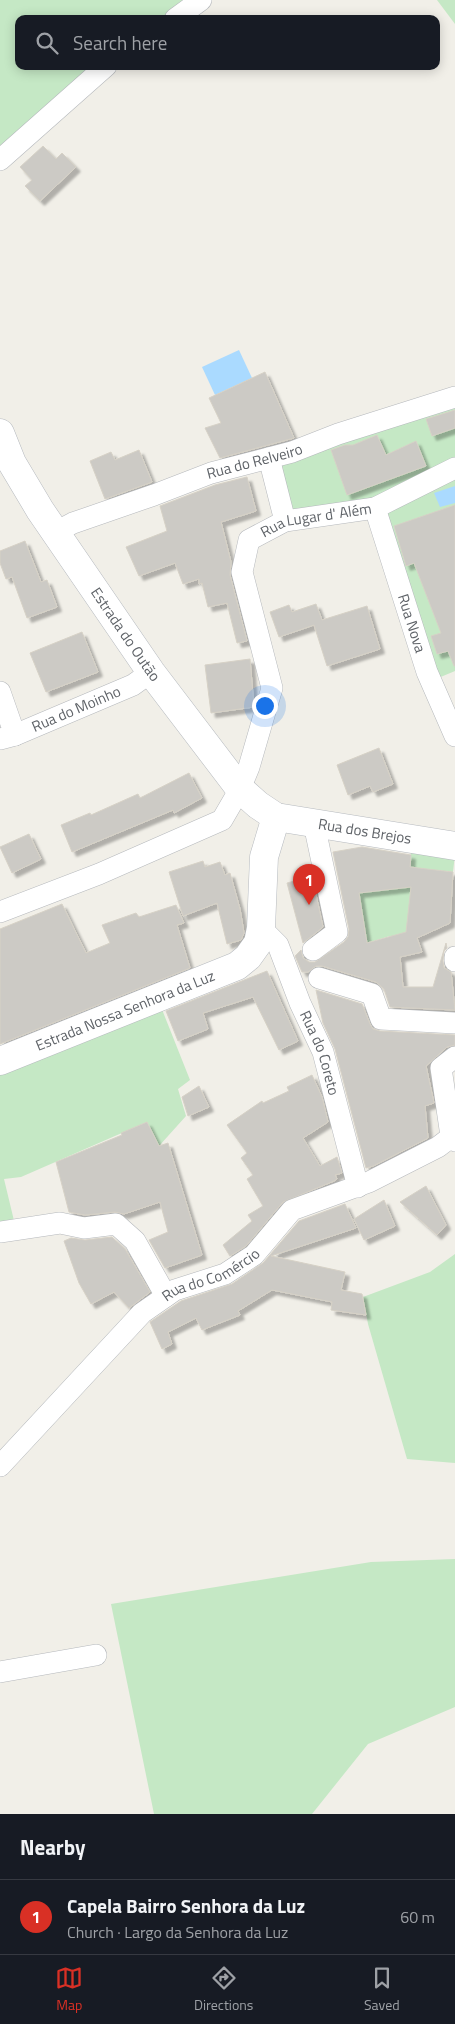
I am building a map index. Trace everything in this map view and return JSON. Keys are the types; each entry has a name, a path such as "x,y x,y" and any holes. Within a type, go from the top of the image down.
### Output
{"street":[{"path":"181,15 202,0"},
{"path":"0,160 101,70"},
{"name":"Rua do Relveiro","path":"56,532 73,523 154,496 211,473 292,452 338,434 455,397"},
{"name":"Estrada do Outão","path":"1,437 12,463 40,510 151,672 240,789 258,805 276,817"},
{"path":"269,458 285,521"},
{"name":"Rua Lugar d' Além","path":"0,912 99,874 222,820 240,789 257,741 272,688 242,572 249,540 285,521 375,508 455,468"},
{"name":"Rua Nova","path":"375,508 427,672 455,736"},
{"name":"Rua do Moinho","path":"7,737 133,685 151,672"},
{"path":"0,692 7,737"},
{"path":"276,817 264,857 269,937 315,951 320,964 319,978 300,1003"},
{"name":"Rua dos Brejos","path":"276,817 455,846"},
{"path":"313,950 337,932 314,824"},
{"name":"Estrada Nossa Senhora da Luz","path":"0,1061 238,966 248,957 258,943 269,937"},
{"name":"Rua do Coreto","path":"269,937 323,1052 358,1187"},
{"path":"319,978 372,994 381,1019 455,1023"},
{"path":"454,1137 441,1068 455,1057"},
{"name":"Rua do Comércio","path":"0,1466 142,1314 166,1296 175,1290 225,1274 254,1255 292,1210 358,1187 454,1137"},
{"path":"0,1232 60,1223 84,1228 116,1224 135,1241 166,1296"},
{"path":"0,1672 96,1655"}],"green space":[{"path":"0,0 201,0 180,15 15,15 15,70 102,70 0,163"},
{"path":"437,0 455,0 455,24"},
{"path":"455,397 455,671 431,681 375,508 285,521 269,458"},
{"path":"411,848 455,854 453,872 434,870 405,943 390,936 367,943 356,877 410,887"},
{"path":"161,1007 190,1080 178,1089 186,1116 159,1146 147,1122 21,1177 4,1179 16,1229 0,1232 0,1075"},
{"path":"455,1254 455,1463 407,1459 368,1324 363,1297 430,1272"},
{"path":"455,1559 455,1707 368,1744 312,1814 154,1814 111,1604 371,1562"}],"water":[{"path":"239,350 252,378 215,395 202,367"},
{"path":"455,486 455,503 440,507 434,493"}],"building":[{"path":"43,146 56,159 62,153 76,167 40,201 25,186 32,180 20,167"},
{"path":"265,372 294,438 220,458 205,428 221,423 209,398"},
{"path":"455,410 455,428 432,436 426,419"},
{"path":"377,435 386,455 416,441 426,466 347,495 331,450 345,445 353,445"},
{"path":"139,450 152,482 105,499 90,461 111,452 115,460"},
{"path":"247,477 256,511 221,522 231,562 230,575 247,641 237,643 227,603 208,607 202,583 199,584 199,579 183,584 175,563 139,576 126,547 167,531 160,506 215,485"},
{"path":"455,505 454,666 448,651 437,654 431,636 441,633 414,563 406,566 394,526"},
{"path":"25,541 41,582 47,580 57,607 27,618 12,577 6,579 0,563 0,551"},
{"path":"316,604 322,620 367,606 380,649 327,666 314,625 279,637 270,612 289,605 292,612"},
{"path":"82,632 98,672 46,692 30,653"},
{"path":"250,659 254,707 211,713 205,665"},
{"path":"379,748 393,784 373,792 370,786 348,795 337,765"},
{"path":"189,773 202,798 174,813 173,810 72,852 61,825 90,813 91,815 138,794 140,798"},
{"path":"29,834 41,859 12,873 0,847"},
{"path":"362,847 411,855 410,867 453,872 450,923 417,938 422,952 400,957 403,987 433,987 446,943 447,948 444,951 443,961 444,968 451,972 455,1010 390,1007 384,989 376,982 322,966 316,966 308,972 302,972 295,956 301,950 303,958 309,962 315,962 344,942 348,937 349,929 333,852","holes":["411,887 406,932 367,943 359,893"]},
{"path":"203,861 205,867 220,862 225,875 230,873 240,909 244,933 241,940 227,944 217,903 183,916 169,872"},
{"path":"312,876 323,927 303,943 287,883"},
{"path":"62,904 86,953 110,943 102,925 136,913 139,917 176,905 184,923 177,925 190,968 0,1044 0,929"},
{"path":"267,971 298,1041 279,1050 253,997 203,1013 208,1029 178,1041 166,1011"},
{"path":"316,990 362,1004 373,1029 455,1035 455,1045 447,1047 426,1066 434,1103 425,1106 428,1138 366,1168 335,1049 323,1023"},
{"path":"312,1075 322,1097 328,1122 303,1138 320,1166 337,1157 342,1173 335,1175 337,1179 334,1181 283,1202 246,1246 230,1256 223,1245 252,1221 248,1215 263,1206 247,1179 253,1175 241,1158 247,1153 227,1125 262,1101 263,1103 289,1091 287,1087"},
{"path":"199,1086 209,1107 188,1116 182,1097"},
{"path":"147,1122 159,1146 168,1143 202,1255 165,1268 149,1240 168,1232 160,1202 124,1214 115,1212 85,1215 69,1212 56,1162 122,1135 121,1133"},
{"path":"426,1186 446,1225 437,1235 400,1202"},
{"path":"384,1200 395,1226 364,1240 354,1219"},
{"path":"345,1204 356,1228 271,1256 345,1272 341,1290 362,1294 366,1315 331,1310 332,1302 272,1290 238,1311 240,1315 202,1330 196,1318 168,1332 172,1344 162,1349 150,1322 181,1301 232,1284 263,1263 299,1221"},
{"path":"112,1237 125,1249 150,1292 129,1308 114,1292 91,1304 79,1283 64,1241 71,1238 85,1240"}],"place":[{"name":"Capela Bairro Senhora da Luz","path":"309,905"}]}
